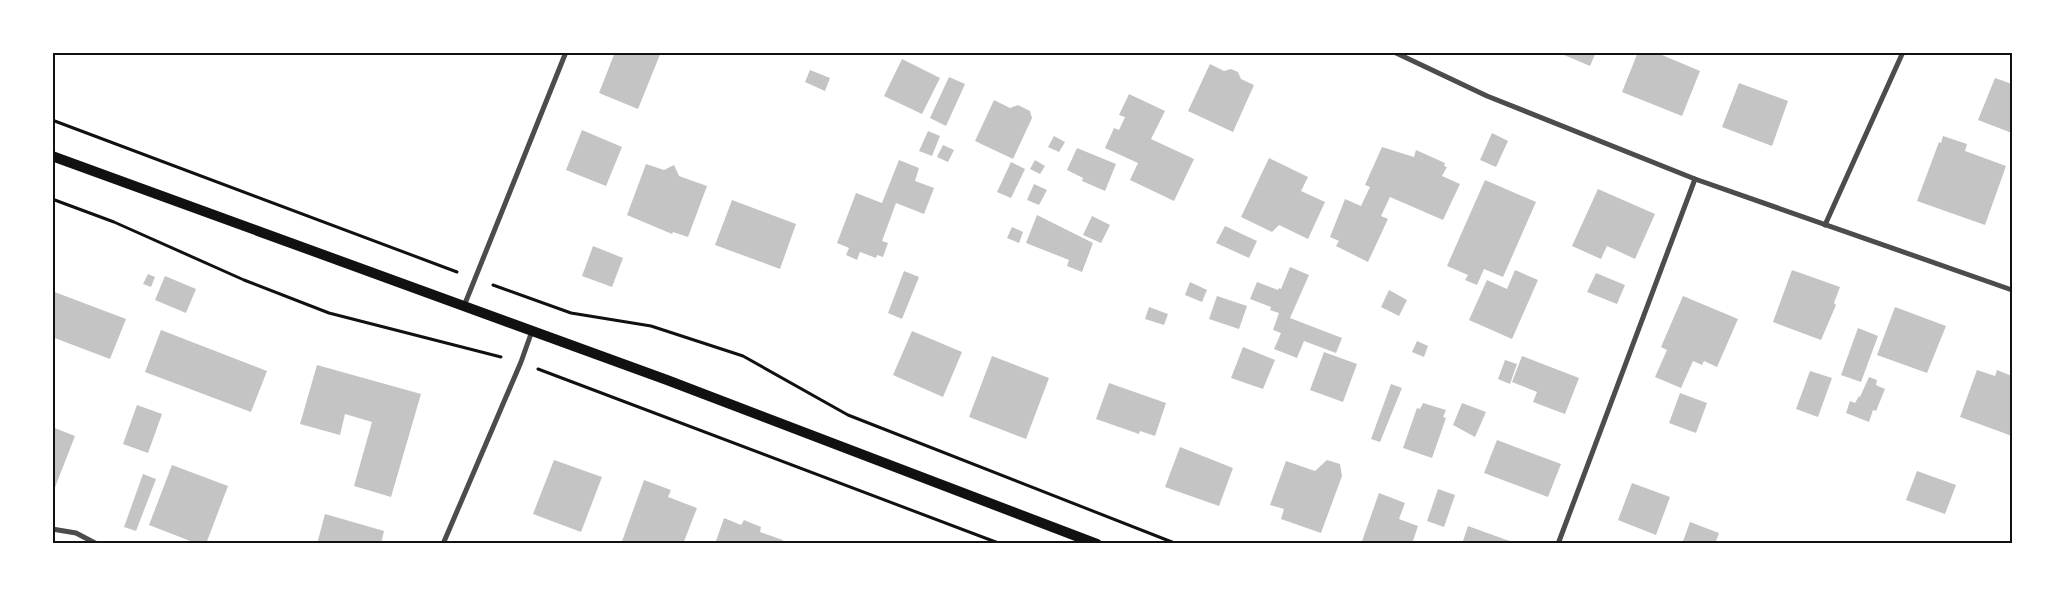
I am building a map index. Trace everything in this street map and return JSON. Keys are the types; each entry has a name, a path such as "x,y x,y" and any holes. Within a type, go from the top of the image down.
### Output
{"main road":[{"path":"52,156 753,412 1097,544"}],"street":[{"path":"464,306 566,52"},
{"path":"1394,52 1487,96 1696,179 2012,290"},
{"path":"1825,225 1903,52"},
{"path":"1558,544 1696,179"},
{"path":"443,544 521,362 532,330"},
{"path":"52,529 76,532 98,544"}],"path":[{"path":"52,120 571,313 651,326 743,356 848,415 1177,544"}],"building":[{"path":"615,52 661,52 638,109 599,93"},
{"path":"1565,52 1596,52 1590,66 1564,55"},
{"path":"1638,52 1655,52 1700,71 1682,116 1622,92"},
{"path":"902,59 940,78 922,114 884,96"},
{"path":"1210,64 1224,71 1231,69 1238,72 1241,79 1254,85 1233,132 1188,111"},
{"path":"810,70 830,78 825,91 805,82"},
{"path":"949,77 965,84 946,126 930,118"},
{"path":"1995,78 2012,84 2012,133 1978,120"},
{"path":"1739,83 1788,101 1772,146 1722,127"},
{"path":"1129,94 1165,111 1151,139 1194,159 1174,201 1130,180 1138,163 1105,148 1114,128 1119,130 1125,117 1119,115"},
{"path":"994,100 1010,108 1018,105 1030,111 1032,118 1013,159 975,141"},
{"path":"582,130 622,147 606,186 566,170"},
{"path":"928,131 940,136 932,156 919,151"},
{"path":"1492,133 1508,141 1496,167 1480,160"},
{"path":"1054,136 1065,142 1059,152 1048,147"},
{"path":"1943,136 1967,144 1965,151 2006,166 1985,225 1917,201"},
{"path":"943,145 954,150 948,162 937,157"},
{"path":"1382,147 1414,157 1416,150 1445,163 1444,166 1447,167 1442,176 1460,184 1443,220 1390,197 1381,216 1388,219 1368,262 1336,246 1339,241 1330,237 1345,199 1361,206 1370,187 1365,185"},
{"path":"1077,148 1116,164 1105,191 1082,181 1083,178 1067,170"},
{"path":"1269,158 1308,177 1301,191 1325,202 1308,239 1279,225 1272,232 1241,217"},
{"path":"899,160 919,168 915,181 934,188 924,214 896,203 882,241 888,243 883,257 877,255 876,258 860,252 857,260 846,255 849,248 837,243 856,193 882,203"},
{"path":"1035,160 1045,166 1040,174 1030,169"},
{"path":"1011,162 1025,169 1011,198 997,192"},
{"path":"646,164 664,170 674,165 679,176 707,186 688,237 673,232 672,234 627,215"},
{"path":"1485,180 1536,202 1503,277 1484,269 1477,285 1465,280 1468,275 1447,266"},
{"path":"1034,184 1047,190 1039,205 1027,200"},
{"path":"1598,189 1655,214 1635,259 1607,246 1601,259 1572,246"},
{"path":"732,200 796,224 780,269 715,245"},
{"path":"1037,215 1093,243 1082,272 1067,266 1069,260 1026,243"},
{"path":"1092,216 1110,225 1101,243 1083,235"},
{"path":"1225,226 1257,241 1249,258 1216,243"},
{"path":"1012,227 1023,232 1019,243 1007,238"},
{"path":"593,246 623,258 612,287 582,276"},
{"path":"1290,267 1309,275 1290,318 1342,338 1336,353 1304,341 1297,358 1274,349 1281,333 1273,330 1279,313 1270,310 1271,307 1250,299 1257,282 1278,290 1279,288 1281,289"},
{"path":"1515,270 1538,280 1512,339 1469,320 1487,280 1507,289"},
{"path":"1792,270 1840,287 1834,303 1836,305 1821,340 1773,322"},
{"path":"904,271 919,277 902,319 888,313"},
{"path":"1596,273 1625,285 1617,304 1587,292"},
{"path":"148,274 155,277 151,287 143,284"},
{"path":"165,276 196,289 186,313 155,300"},
{"path":"1190,282 1207,290 1202,302 1185,295"},
{"path":"1389,290 1407,300 1399,316 1381,307"},
{"path":"52,291 126,319 110,359 52,337"},
{"path":"1217,296 1247,306 1239,329 1209,319"},
{"path":"1683,296 1738,319 1717,367 1704,361 1702,365 1693,361 1681,388 1655,377 1667,350 1661,347"},
{"path":"1149,307 1168,314 1164,325 1145,319"},
{"path":"1895,307 1946,326 1927,373 1877,355"},
{"path":"1858,328 1878,336 1861,382 1841,375"},
{"path":"161,330 267,371 251,412 145,372"},
{"path":"912,331 962,352 943,397 893,375"},
{"path":"1417,341 1428,346 1424,357 1412,352"},
{"path":"1243,347 1275,360 1263,389 1231,378"},
{"path":"1324,352 1357,364 1343,402 1310,390"},
{"path":"992,356 1049,378 1026,439 969,417"},
{"path":"1522,356 1579,378 1565,414 1533,402 1537,392 1512,382"},
{"path":"1505,360 1517,364 1510,384 1498,379"},
{"path":"317,365 421,394 391,497 354,486 372,422 345,414 340,435 300,424"},
{"path":"1977,370 1995,376 1997,370 2012,376 2012,436 1960,417"},
{"path":"1810,371 1832,378 1818,417 1796,409"},
{"path":"1869,377 1877,380 1876,385 1885,389 1876,411 1873,410 1869,422 1846,413 1850,401 1855,403 1860,397"},
{"path":"1109,383 1166,403 1155,436 1140,431 1139,434 1096,419"},
{"path":"1391,384 1402,388 1380,442 1371,439"},
{"path":"1680,393 1707,403 1696,433 1669,423"},
{"path":"1423,403 1446,410 1443,417 1446,418 1432,458 1403,448 1417,408 1420,409"},
{"path":"1462,403 1486,412 1475,437 1453,425"},
{"path":"137,405 162,414 148,453 123,444"},
{"path":"52,427 75,436 54,490 52,490"},
{"path":"1497,440 1561,464 1548,497 1484,473"},
{"path":"1180,447 1233,468 1219,506 1165,487"},
{"path":"554,460 602,477 581,532 533,514"},
{"path":"1327,460 1340,464 1342,476 1321,533 1281,519 1284,509 1270,505 1286,461 1315,471"},
{"path":"172,465 228,486 206,544 198,544 149,525"},
{"path":"1917,471 1956,485 1945,514 1906,500"},
{"path":"143,474 156,479 136,531 124,527"},
{"path":"644,480 671,490 668,497 697,508 683,544 621,544"},
{"path":"1632,483 1670,497 1656,535 1618,520"},
{"path":"1438,489 1455,495 1444,527 1427,521"},
{"path":"1379,493 1405,503 1399,519 1418,526 1412,544 1361,544"},
{"path":"325,514 384,531 381,544 317,544"},
{"path":"724,518 741,525 744,520 761,527 760,532 783,540 782,544 715,544"},
{"path":"1690,522 1719,533 1715,544 1682,544"},
{"path":"1468,526 1515,543 1515,544 1462,544"}]}
